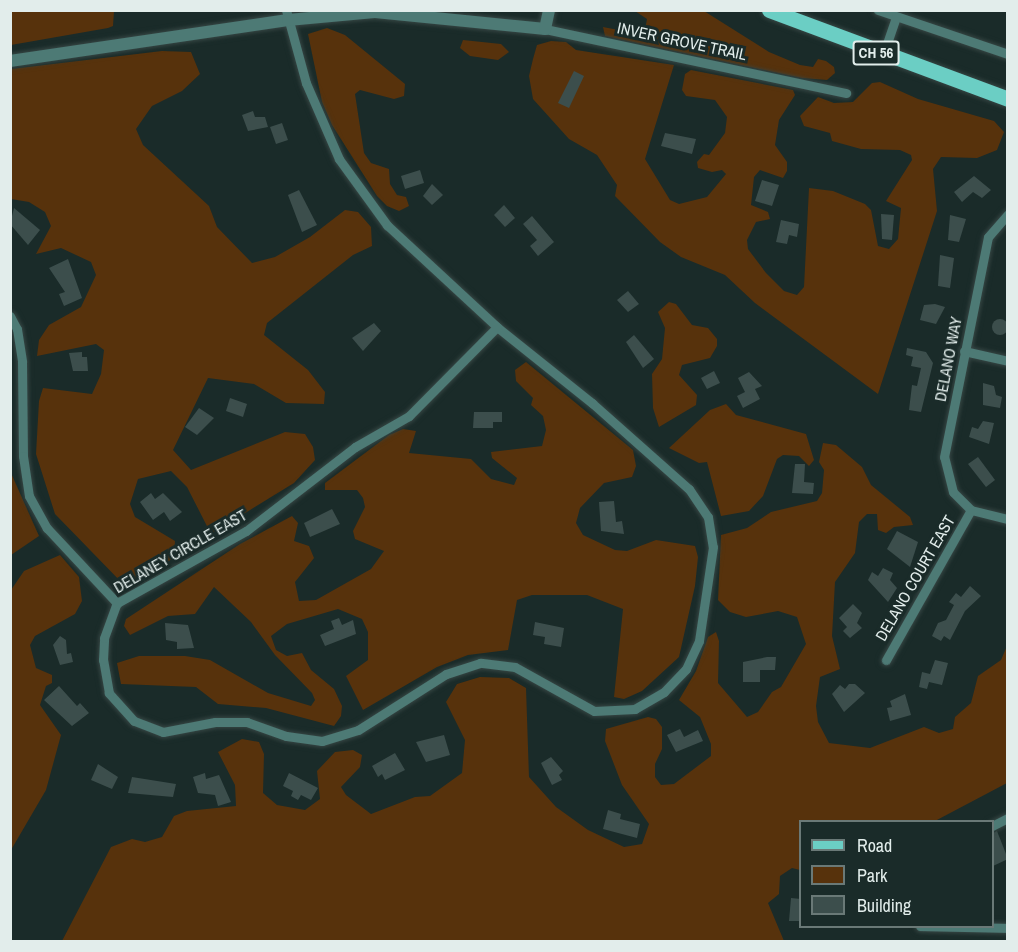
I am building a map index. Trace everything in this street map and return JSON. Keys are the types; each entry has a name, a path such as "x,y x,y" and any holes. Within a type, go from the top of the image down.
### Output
{"main road":[{"name":"CH 56","path":"769,10 883,55 1008,99"}],"street":[{"path":"545,29 549,10"},
{"path":"878,10 1008,54"},
{"name":"INVER GROVE TRAIL","path":"10,61 287,15 375,12 545,29 846,93"},
{"name":"DELANEY CIRCLE EAST","path":"287,15 306,83 339,159 387,225 497,327 592,403 689,489 708,517 711,565 699,641 686,669 664,692 635,709 594,711 515,667 480,663 446,674 358,730 322,741 286,736 248,722 215,722 163,732 134,721 109,693 104,638 117,603 246,531 356,447 409,416 497,327"},
{"path":"883,55 896,17"},
{"name":"DELANO WAY","path":"971,510 953,492 944,457 988,237 1008,214"},
{"path":"10,316 17,329 22,362 23,456 29,496 47,528 117,603"},
{"path":"964,351 1008,361"},
{"path":"971,510 1008,519"},
{"name":"DELANO COURT EAST","path":"886,660 971,510"},
{"path":"994,825 1008,818"}],"green space":[{"path":"11,11 114,11 113,26 108,28 11,45"},
{"path":"635,11 704,11 769,52 800,65 813,67 818,59 826,61 834,67 835,73 827,80 802,78 605,36 603,27 644,35 647,19"},
{"path":"327,28 345,35 405,84 404,96 394,99 360,90 355,94 364,153 371,163 389,169 390,184 397,195 406,197 409,206 399,211 387,206 377,196 332,125 322,102 308,34"},
{"path":"463,40 501,44 509,52 498,60 470,56 460,48"},
{"path":"551,41 566,42 576,50 674,65 645,159 670,200 679,204 707,197 726,174 722,170 712,172 698,168 697,162 704,154 709,155 725,133 727,117 715,100 686,96 682,90 685,74 691,70 793,90 795,95 779,120 775,145 787,162 787,171 783,178 760,170 754,177 751,205 768,212 770,219 756,222 747,240 748,249 766,273 784,291 797,295 804,287 809,188 833,191 865,204 871,210 878,246 889,249 898,239 901,208 886,201 912,160 911,155 900,150 861,149 832,141 830,133 804,126 800,116 818,97 834,103 853,102 872,83 880,82 918,99 994,121 1004,132 997,150 977,158 941,157 933,169 937,211 878,394 755,303 725,275 681,257 660,242 615,196 617,185 597,155 569,139 533,99 529,76 537,45"},
{"path":"162,51 191,52 200,74 182,91 152,106 136,129 143,145 209,206 217,227 252,263 275,257 310,237 345,210 358,212 371,227 372,246 353,255 267,323 264,335 308,370 325,392 324,404 286,403 254,384 208,378 173,450 191,470 285,432 305,434 313,447 315,460 294,483 211,534 187,487 171,471 138,479 130,504 135,517 175,541 174,557 149,577 124,585 55,514 36,454 39,401 43,388 92,394 101,374 104,350 96,344 37,356 39,340 49,325 81,307 96,275 91,262 61,248 36,254 51,226 45,212 29,202 11,199 11,69"},
{"path":"669,302 676,304 692,325 708,328 717,339 717,346 710,358 682,365 679,375 697,395 696,405 659,427 653,408 652,374 662,359 665,328 658,312"},
{"path":"526,362 633,450 636,466 632,477 604,483 580,508 576,523 583,535 615,550 627,551 656,540 695,546 698,557 695,586 679,657 642,691 624,699 614,697 623,609 587,595 532,595 517,600 508,650 468,655 437,667 363,710 346,676 368,660 368,632 362,619 338,609 287,624 271,636 276,650 287,656 302,653 311,670 334,689 342,706 341,716 334,726 266,708 218,704 196,687 121,684 117,663 139,656 185,656 210,660 268,693 311,706 315,700 312,693 275,655 251,622 214,587 195,614 168,616 130,635 124,626 126,619 240,544 292,516 298,523 294,541 309,546 314,558 295,582 299,601 316,600 371,569 384,551 355,539 353,531 365,507 363,498 357,490 325,490 325,483 389,435 403,429 416,431 409,453 471,459 491,479 514,485 517,478 492,458 491,452 542,446 546,430 543,416 531,405 533,398 516,381 515,370"},
{"path":"726,404 736,415 806,434 814,460 809,466 799,456 783,455 777,459 763,496 749,511 721,516 707,462 699,463 669,448 710,410"},
{"path":"823,443 836,445 862,467 871,485 910,517 913,525 894,527 886,533 878,530 877,514 867,514 859,522 855,553 835,582 832,636 840,669 820,677 816,706 818,722 829,743 870,748 924,727 939,733 953,729 955,717 971,703 978,676 1001,660 1007,646 1007,783 937,820 799,820 799,870 792,868 780,876 779,894 768,903 784,941 62,941 111,847 132,839 145,842 162,837 174,816 187,811 236,806 235,785 218,752 242,739 259,742 264,754 263,793 277,805 305,810 320,799 317,771 335,752 353,750 362,755 360,767 341,787 346,795 371,814 415,797 430,796 462,773 465,740 446,702 457,684 480,677 509,678 526,688 529,777 556,807 588,830 624,847 642,844 649,824 622,785 605,741 606,729 648,717 656,719 662,727 662,749 655,764 655,777 661,785 674,784 711,756 711,744 700,717 679,700 696,671 708,637 716,632 719,641 718,683 747,717 758,712 772,692 781,687 806,644 797,617 778,611 746,617 730,612 718,600 721,535 747,528 771,512 817,501 822,493 824,470 819,462"},
{"path":"10,473 39,536 11,555"},
{"path":"60,555 79,577 82,601 75,614 35,636 30,645 36,668 52,675 52,683 46,686 40,705 61,735 46,790 11,850 11,590 24,571"}],"building":[{"path":"574,71 584,76 569,108 558,103"},
{"path":"253,111 255,117 265,117 268,127 248,131 242,115"},
{"path":"282,123 288,140 276,144 270,127"},
{"path":"665,133 696,139 692,154 661,146"},
{"path":"420,170 424,183 405,189 401,176"},
{"path":"974,176 991,190 982,198 973,192 962,202 954,192"},
{"path":"762,180 779,185 772,206 755,201"},
{"path":"432,184 443,195 432,205 423,196"},
{"path":"299,190 317,225 302,232 288,195"},
{"path":"504,205 515,218 505,227 494,215"},
{"path":"14,208 40,230 28,245 10,224"},
{"path":"881,214 894,215 892,240 882,239"},
{"path":"950,215 966,219 959,242 948,240"},
{"path":"532,216 554,242 538,256 530,246 537,240 523,224"},
{"path":"781,220 799,224 797,237 789,235 787,244 776,242"},
{"path":"940,255 954,258 950,288 938,286"},
{"path":"68,259 82,298 64,306 59,294 65,292 49,268"},
{"path":"628,291 639,304 628,312 617,300"},
{"path":"935,304 945,307 936,324 920,320 924,305"},
{"path":"1000,319 1008,327 1000,335 992,327"},
{"path":"374,323 381,331 363,351 352,338"},
{"path":"634,335 654,359 643,368 626,342"},
{"path":"907,348 926,352 933,363 921,412 909,410 912,385 917,386 921,368 911,366 913,357 906,355"},
{"path":"82,352 82,357 87,357 88,371 73,371 69,353"},
{"path":"714,371 720,383 707,389 701,378"},
{"path":"749,372 762,386 755,389 760,399 743,408 737,396 745,392 738,378"},
{"path":"983,383 994,386 996,395 1002,397 1000,408 983,405"},
{"path":"230,398 247,404 243,417 226,411"},
{"path":"199,408 214,418 197,435 185,427"},
{"path":"474,412 502,412 502,422 493,422 493,428 473,428"},
{"path":"983,421 994,423 989,444 969,437 972,427 978,429"},
{"path":"978,457 995,480 986,487 968,464"},
{"path":"795,464 805,464 804,482 814,483 813,494 792,493"},
{"path":"151,493 155,499 163,493 182,512 170,521 164,512 153,520 140,502"},
{"path":"614,501 616,522 622,521 624,534 601,531 599,502"},
{"path":"332,509 340,524 310,537 304,523"},
{"path":"897,531 918,542 910,567 887,549"},
{"path":"883,568 893,573 890,580 897,588 888,602 868,580 872,572 878,576"},
{"path":"970,586 981,596 965,611 950,640 944,636 941,641 932,636 938,623 946,620 954,605 949,602 956,593 961,597"},
{"path":"853,604 862,613 857,623 862,628 850,638 843,631 847,627 839,618"},
{"path":"339,618 342,625 353,620 356,634 325,646 320,635 334,629 331,621"},
{"path":"535,622 564,628 561,647 544,644 545,637 533,635"},
{"path":"165,623 188,625 194,648 177,649 177,642 166,640"},
{"path":"60,636 66,640 67,654 71,653 73,662 60,665 53,645"},
{"path":"776,657 775,670 760,670 760,682 743,682 743,662"},
{"path":"935,660 948,663 942,685 929,682 927,689 919,687 922,672 930,674"},
{"path":"849,684 855,684 865,693 844,712 832,694 840,685 845,689"},
{"path":"59,686 77,706 80,703 89,713 72,726 44,700"},
{"path":"905,694 911,715 890,721 887,708 892,707 890,701"},
{"path":"680,729 684,737 698,730 703,741 676,752 667,735"},
{"path":"444,735 450,755 426,762 416,742"},
{"path":"395,753 405,770 385,780 382,774 378,777 372,766"},
{"path":"551,757 563,771 559,775 562,780 552,785 541,763"},
{"path":"98,764 118,777 112,789 91,780"},
{"path":"205,773 206,779 219,775 231,802 218,806 215,795 198,793 193,777"},
{"path":"289,773 318,788 311,800 301,795 298,800 291,796 293,791 283,786"},
{"path":"132,777 176,784 173,797 128,793"},
{"path":"608,810 621,814 620,819 640,824 637,838 603,829"},
{"path":"997,831 1008,859 994,866 994,832"},
{"path":"791,898 799,899 799,921 789,921"}]}
